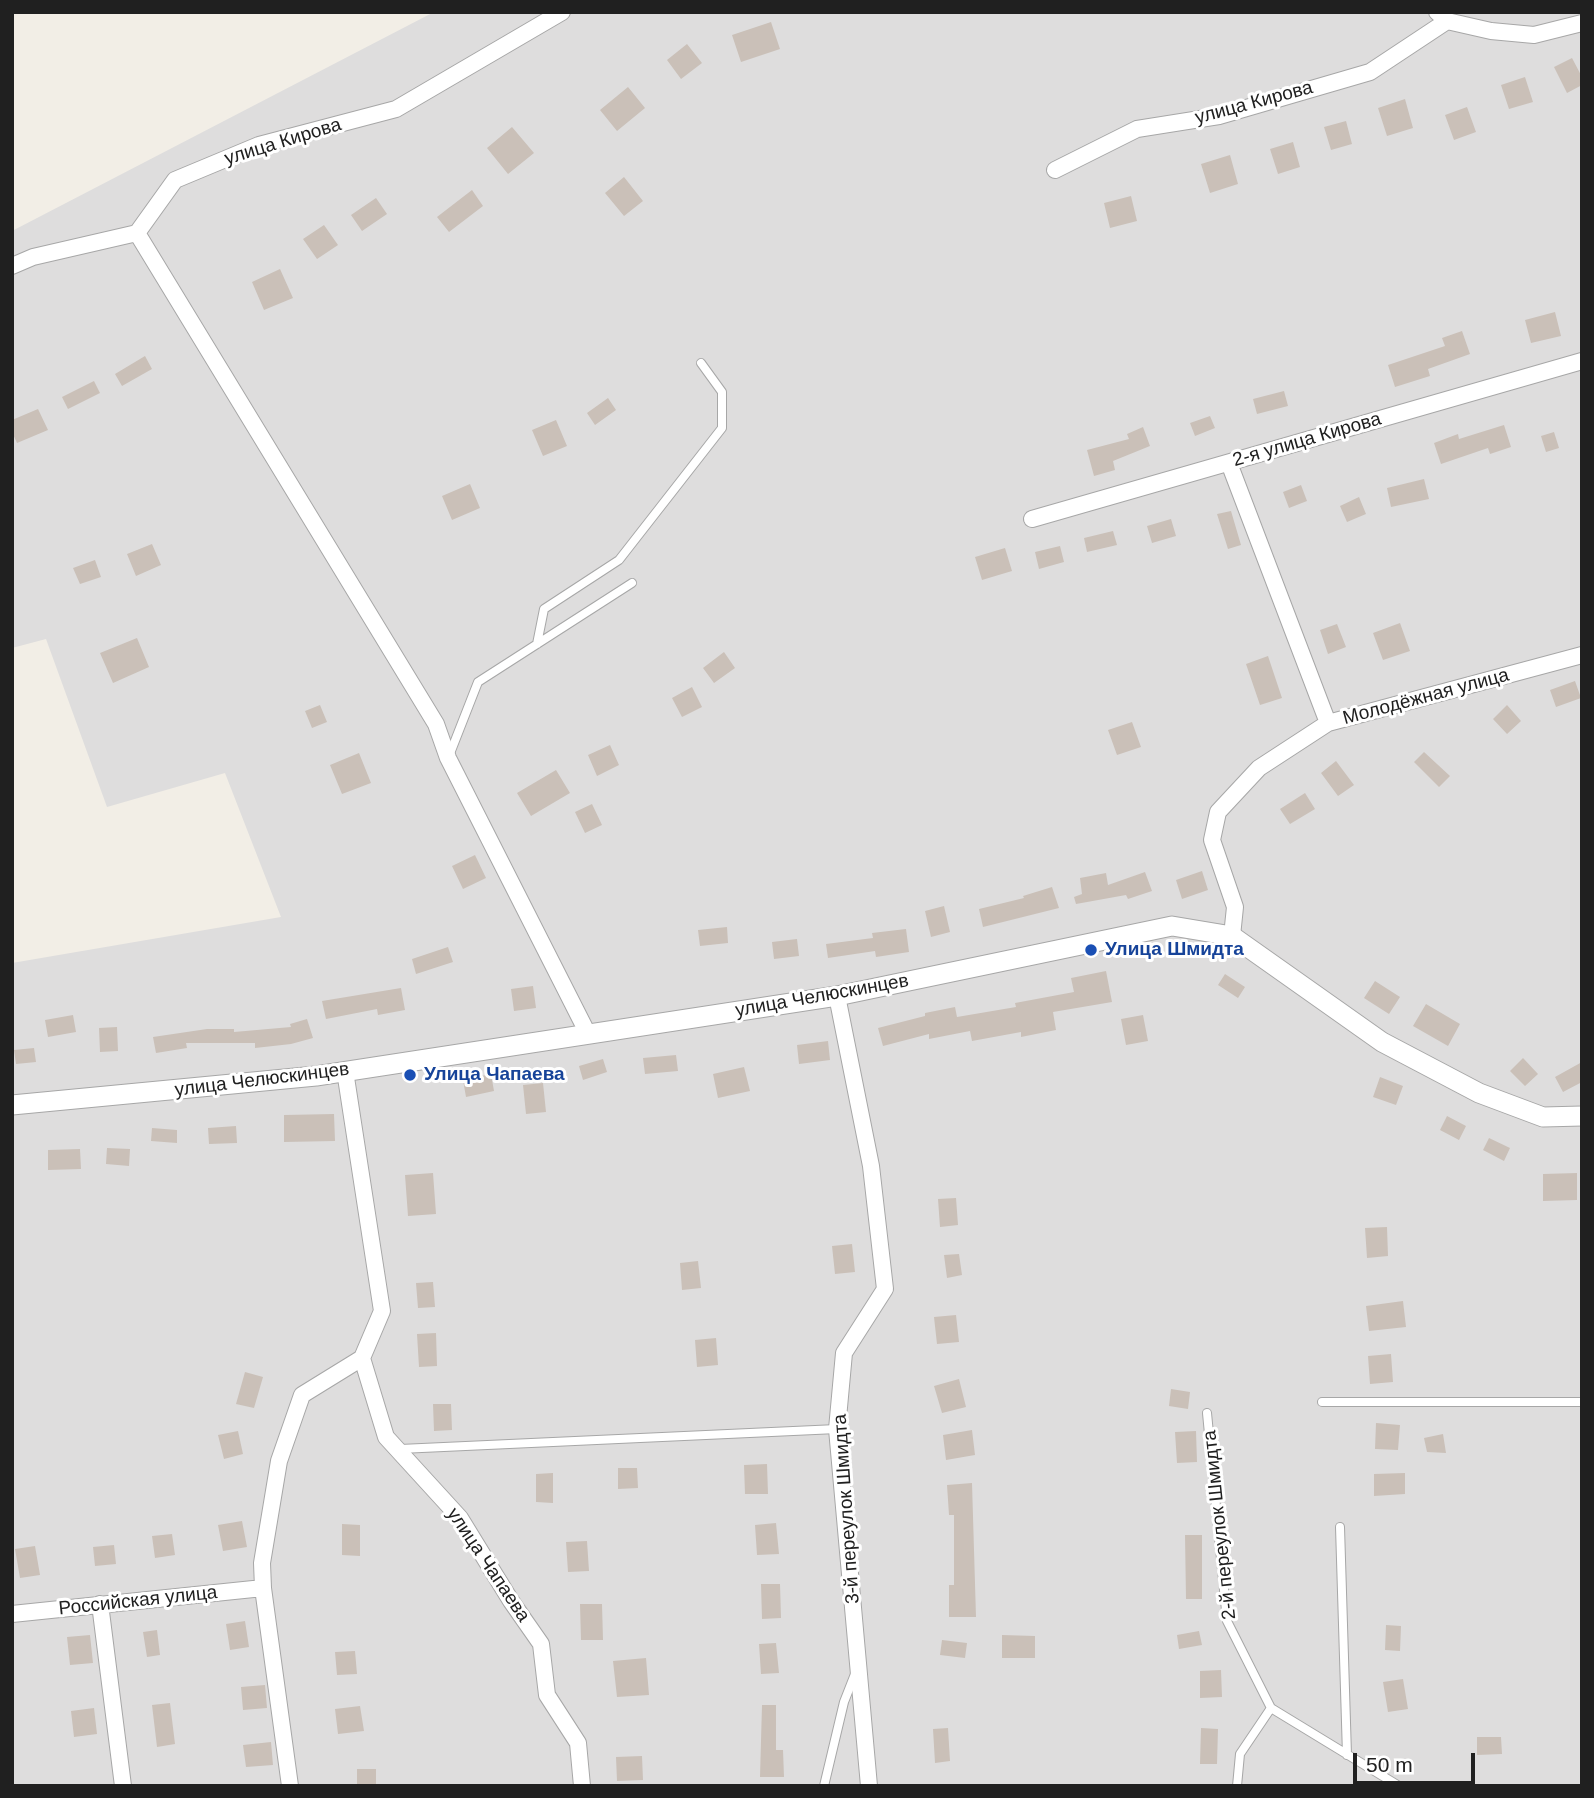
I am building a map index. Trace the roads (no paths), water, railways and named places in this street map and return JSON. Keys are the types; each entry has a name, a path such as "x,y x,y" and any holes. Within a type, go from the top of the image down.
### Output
{"street":[{"name":"улица Кирова","path":"137,233 175,180 259,145 396,109 562,12"},
{"name":"улица Кирова","path":"1055,170 1137,129 1219,116 1370,72 1442,17 1491,31 1534,35 1582,23"},
{"path":"12,266 33,257 137,233 436,724 448,758 588,1034"},
{"name":"2-я улица Кирова","path":"1032,519 1582,361"},
{"path":"1229,463 1328,723"},
{"name":"Молодёжная улица","path":"1232,936 1235,907 1212,840 1218,812 1259,768 1328,723 1582,654"},
{"name":"улица Челюскинцев","path":"12,1105 316,1076 837,996 1172,926 1232,936 1382,1042 1479,1093 1544,1117 1582,1116"},
{"name":"3-й переулок Шмидта","path":"837,996 871,1166 885,1289 844,1353 837,1429 869,1786"},
{"path":"290,1786 263,1588 262,1563 279,1461 302,1395 362,1359 382,1311 345,1071"},
{"name":"улица Чапаева","path":"362,1359 386,1437 460,1518 541,1644 547,1695 578,1743 582,1786"},
{"name":"Российская улица","path":"12,1614 263,1588"},
{"path":"100,1604 123,1786"}],"lane":[{"path":"537,644 544,609 620,560 722,428 722,392 701,363"},
{"path":"448,758 478,682 632,583"},
{"path":"1322,1402 1582,1402"},
{"name":"2-й переулок Шмидта","path":"1207,1413 1227,1621 1271,1708"},
{"path":"398,1449 837,1429"},
{"path":"1340,1527 1346,1755"},
{"path":"824,1786 844,1702 858,1669"},
{"path":"1237,1786 1240,1754 1271,1708 1399,1786"}],"place":[{"name":"Улица Шмидта","path":"1091,950"},
{"name":"Улица Чапаева","path":"410,1075"}]}
